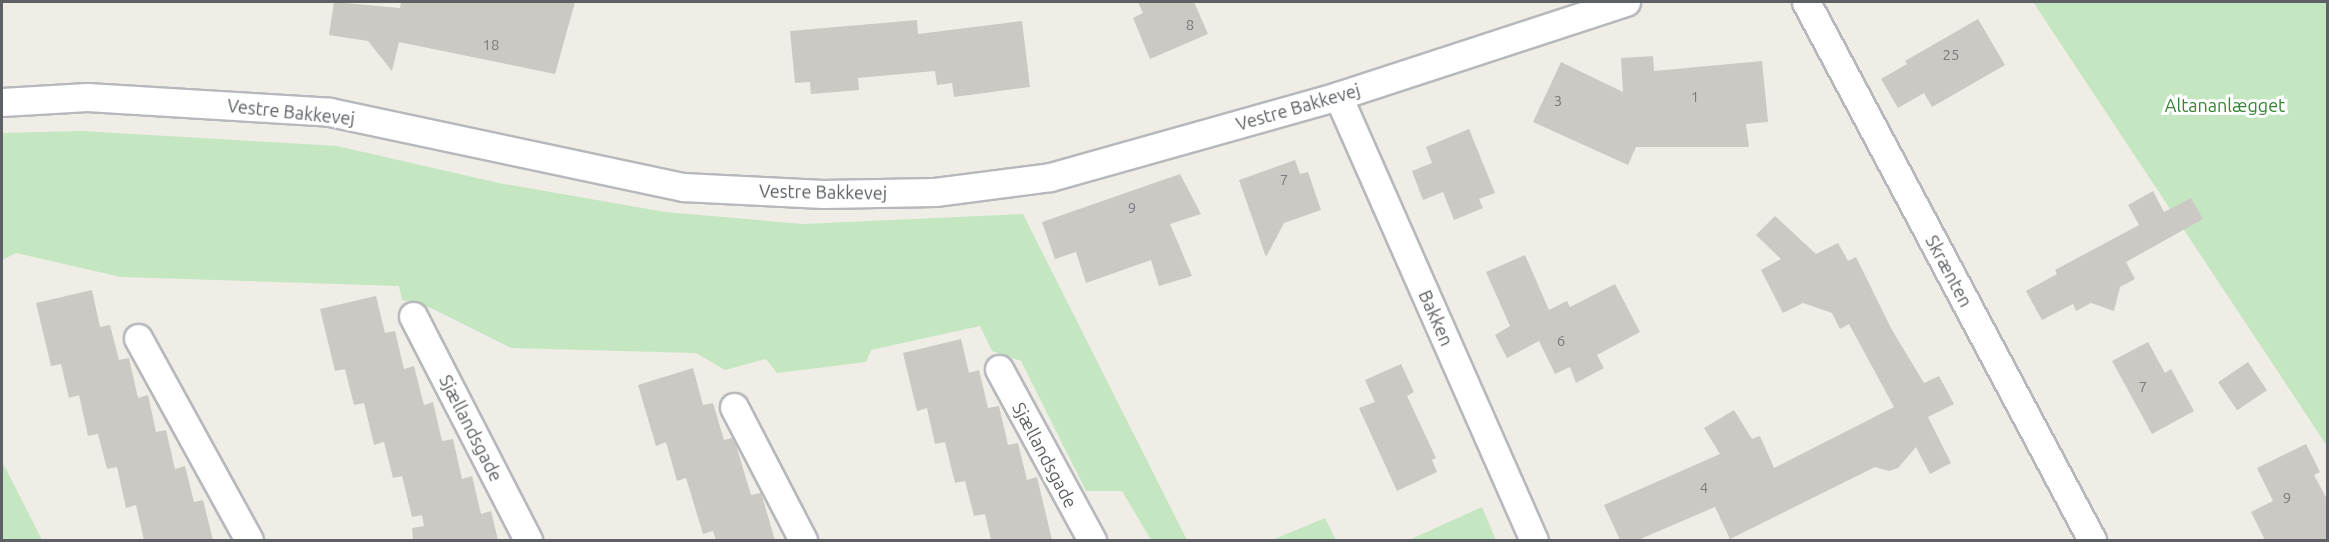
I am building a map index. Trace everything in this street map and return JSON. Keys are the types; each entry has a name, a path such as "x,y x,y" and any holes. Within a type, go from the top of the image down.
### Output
{"street":[{"name":"Vestre Bakkevej","path":"2,102 87,97 330,112 683,187 823,194 935,192 1050,177 1338,96 1626,2"},
{"name":"Skrænten","path":"1806,2 2092,540"},
{"name":"Bakken","path":"1338,96 1534,540"},
{"name":"Sjællandsgade","path":"413,316 528,540"},
{"path":"138,338 249,540"},
{"name":"Sjællandsgade","path":"999,369 1092,540"},
{"path":"734,407 803,540"}],"green space":[{"name":"Altananlægget","path":"2033,2 2327,2 2327,446"},
{"path":"82,131 337,146 499,183 665,212 803,224 1023,214 1187,540 1151,540 1122,491 1086,491 1021,361 992,351 980,326 871,350 866,362 777,373 766,359 725,370 696,353 511,348 431,308 402,300 399,286 121,277 16,253 2,260 2,133"},
{"path":"2,461 42,540 2,540"},
{"path":"1482,507 1496,540 1409,540"},
{"path":"1325,518 1336,540 1272,540"}],"building":[{"path":"334,2 400,8 401,2 575,2 555,74 399,42 392,71 368,41 329,35"},
{"path":"1138,2 1194,2 1208,34 1150,59 1133,18 1143,13"},
{"path":"1978,19 2005,65 1932,107 1924,93 1898,108 1881,79 1907,64 1905,61"},
{"path":"917,20 918,34 1022,21 1030,87 954,97 952,83 937,85 935,71 858,78 859,90 811,94 810,82 795,83 790,31"},
{"path":"1653,56 1654,71 1762,61 1768,122 1746,124 1749,147 1636,147 1628,165 1533,122 1561,62 1623,92 1621,58"},
{"path":"1469,129 1495,193 1479,199 1483,208 1454,220 1443,192 1423,200 1412,171 1432,163 1426,147"},
{"path":"1295,160 1300,174 1308,172 1321,210 1284,223 1266,257 1239,180"},
{"path":"1180,174 1201,214 1170,224 1192,276 1159,286 1151,260 1086,283 1076,252 1055,259 1042,222"},
{"path":"2153,191 2164,212 2191,198 2203,219 2126,262 2135,279 2120,287 2114,311 2091,303 2076,311 2073,304 2042,320 2026,291 2057,274 2055,270 2139,225 2128,205"},
{"path":"1775,216 1816,254 1838,243 1848,261 1856,257 1892,330 1924,383 1939,376 1954,404 1928,417 1951,463 1930,474 1916,447 1898,468 1889,471 1875,467 1730,539 1715,507 1638,540 1620,540 1604,505 1720,454 1704,428 1734,410 1752,439 1760,436 1774,468 1894,407 1849,324 1840,329 1832,313 1803,303 1783,313 1761,270 1781,259 1756,235"},
{"path":"1525,255 1549,310 1567,301 1570,307 1615,284 1640,332 1597,355 1604,368 1576,383 1570,367 1555,374 1539,341 1507,358 1495,335 1510,326 1486,272"},
{"path":"92,290 100,327 110,325 119,360 129,358 138,398 148,395 156,432 166,430 175,469 185,466 194,502 203,500 213,540 144,540 136,505 126,508 117,467 107,469 98,434 88,436 79,395 69,398 61,364 51,366 36,303"},
{"path":"376,296 385,333 395,331 404,369 414,366 424,405 433,402 442,441 453,439 462,479 472,476 481,514 491,511 498,540 413,540 412,528 424,526 422,515 412,517 402,476 393,478 384,442 374,445 364,403 354,405 345,369 335,371 320,309"},
{"path":"961,339 969,373 979,370 988,408 999,406 1008,445 1018,443 1027,480 1037,477 1052,540 991,540 985,514 974,516 965,481 955,483 945,442 935,444 927,408 917,411 903,353"},
{"path":"2148,342 2165,373 2171,369 2194,411 2152,434 2112,361"},
{"path":"2248,362 2267,390 2237,410 2218,382"},
{"path":"1401,364 1414,392 1407,396 1436,458 1432,460 1437,472 1397,491 1359,408 1375,402 1365,380"},
{"path":"693,368 703,405 713,403 724,440 732,438 736,445 751,495 761,493 775,540 716,540 713,531 703,534 686,478 677,481 666,442 656,446 638,385"},
{"path":"2306,444 2320,472 2314,475 2328,501 2328,540 2265,540 2251,512 2273,501 2257,468"}]}
